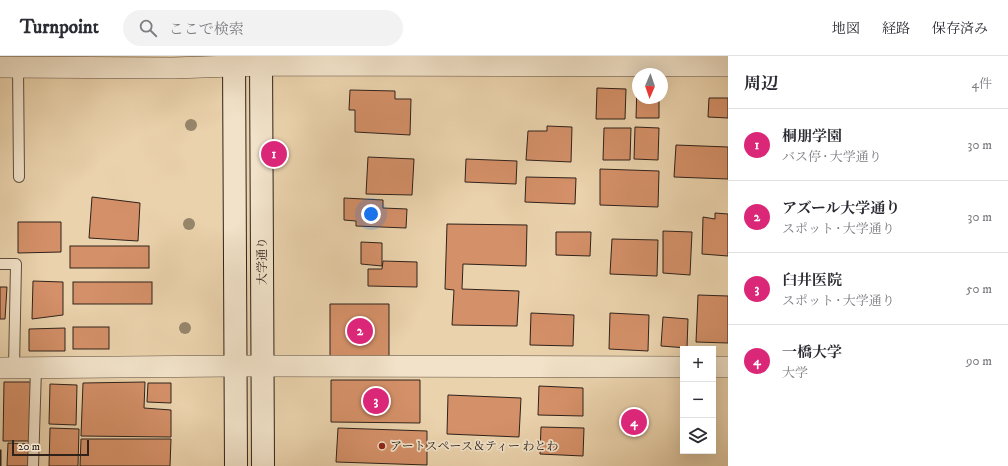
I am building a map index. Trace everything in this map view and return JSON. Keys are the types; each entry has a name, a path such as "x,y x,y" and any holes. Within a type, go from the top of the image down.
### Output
{"main road":[{"path":"234,61 236,466"},
{"name":"大学通り","path":"261,61 263,366 262,466"}],"street":[{"path":"9,67 173,68 234,61 728,66"},
{"path":"7,368 36,369 236,366 680,367"},
{"path":"716,367 728,367"}],"lane":[{"path":"9,67 19,176"},
{"path":"0,264 16,264 7,368"},
{"path":"34,466 36,369"}],"building":[{"path":"597,88 626,89 625,119 596,119"},
{"path":"350,90 395,91 395,99 411,99 410,135 355,132 355,110 349,110"},
{"path":"709,98 728,98 728,118 708,117"},
{"path":"636,104 659,104 659,118 636,118"},
{"path":"547,126 572,127 571,162 526,160 528,131 547,131"},
{"path":"635,127 659,128 658,160 634,159"},
{"path":"604,128 631,128 630,160 603,160"},
{"path":"676,145 728,147 728,179 674,177"},
{"path":"368,157 414,159 412,195 366,194"},
{"path":"466,159 517,161 516,184 465,182"},
{"path":"600,169 659,171 658,207 600,205"},
{"path":"526,177 576,178 575,204 525,202"},
{"path":"92,197 140,203 138,241 89,238"},
{"path":"344,198 383,200 383,208 407,209 406,228 356,226 356,221 344,220"},
{"path":"715,213 728,214 728,256 702,254 703,217 715,219"},
{"path":"18,222 61,222 61,252 18,253"},
{"path":"447,224 527,225 526,266 463,264 462,289 519,291 517,326 452,325 454,290 445,289"},
{"path":"663,231 692,232 690,275 663,273"},
{"path":"556,232 591,232 590,256 556,255"},
{"path":"612,239 658,240 657,276 610,274"},
{"path":"361,242 382,243 382,266 361,264"},
{"path":"70,246 149,246 149,268 70,268"},
{"path":"383,261 417,262 417,287 368,286 368,269 382,269"},
{"path":"33,281 63,282 63,315 32,319"},
{"path":"73,282 152,282 152,304 73,304"},
{"path":"0,287 7,287 5,319 0,319"},
{"path":"698,295 728,296 728,343 696,342"},
{"path":"330,304 389,304 389,358 330,357"},
{"path":"531,313 574,315 573,346 530,345"},
{"path":"610,313 649,315 648,351 609,349"},
{"path":"663,317 688,319 687,346 680,346 680,347 661,346"},
{"path":"73,327 109,327 109,349 73,349"},
{"path":"65,328 65,351 29,351 29,329"},
{"path":"331,380 420,380 420,423 331,422"},
{"path":"4,382 32,382 30,441 3,441"},
{"path":"145,382 144,408 171,410 171,437 81,436 83,383"},
{"path":"148,383 171,383 171,403 147,402"},
{"path":"50,384 77,385 76,425 49,424"},
{"path":"539,386 583,388 583,416 538,415"},
{"path":"448,395 521,398 519,437 447,434"},
{"path":"541,427 584,428 583,456 540,454"},
{"path":"50,428 79,429 78,466 49,466"},
{"name":"アートスペース＆ティー わとわ","path":"338,428 427,431 427,465 336,462"},
{"path":"81,439 171,439 170,466 80,466"},
{"path":"8,443 30,444 29,466 7,466"},
{"path":"1,450 1,466 0,466"}],"place":[{"name":"桐朋学園","path":"274,154"},
{"name":"アズール大学通り","path":"360,331"},
{"name":"臼井医院","path":"376,401"},
{"name":"一橋大学","path":"634,422"},
{"name":"アートスペース＆ティー わとわ","path":"382,446"}]}
